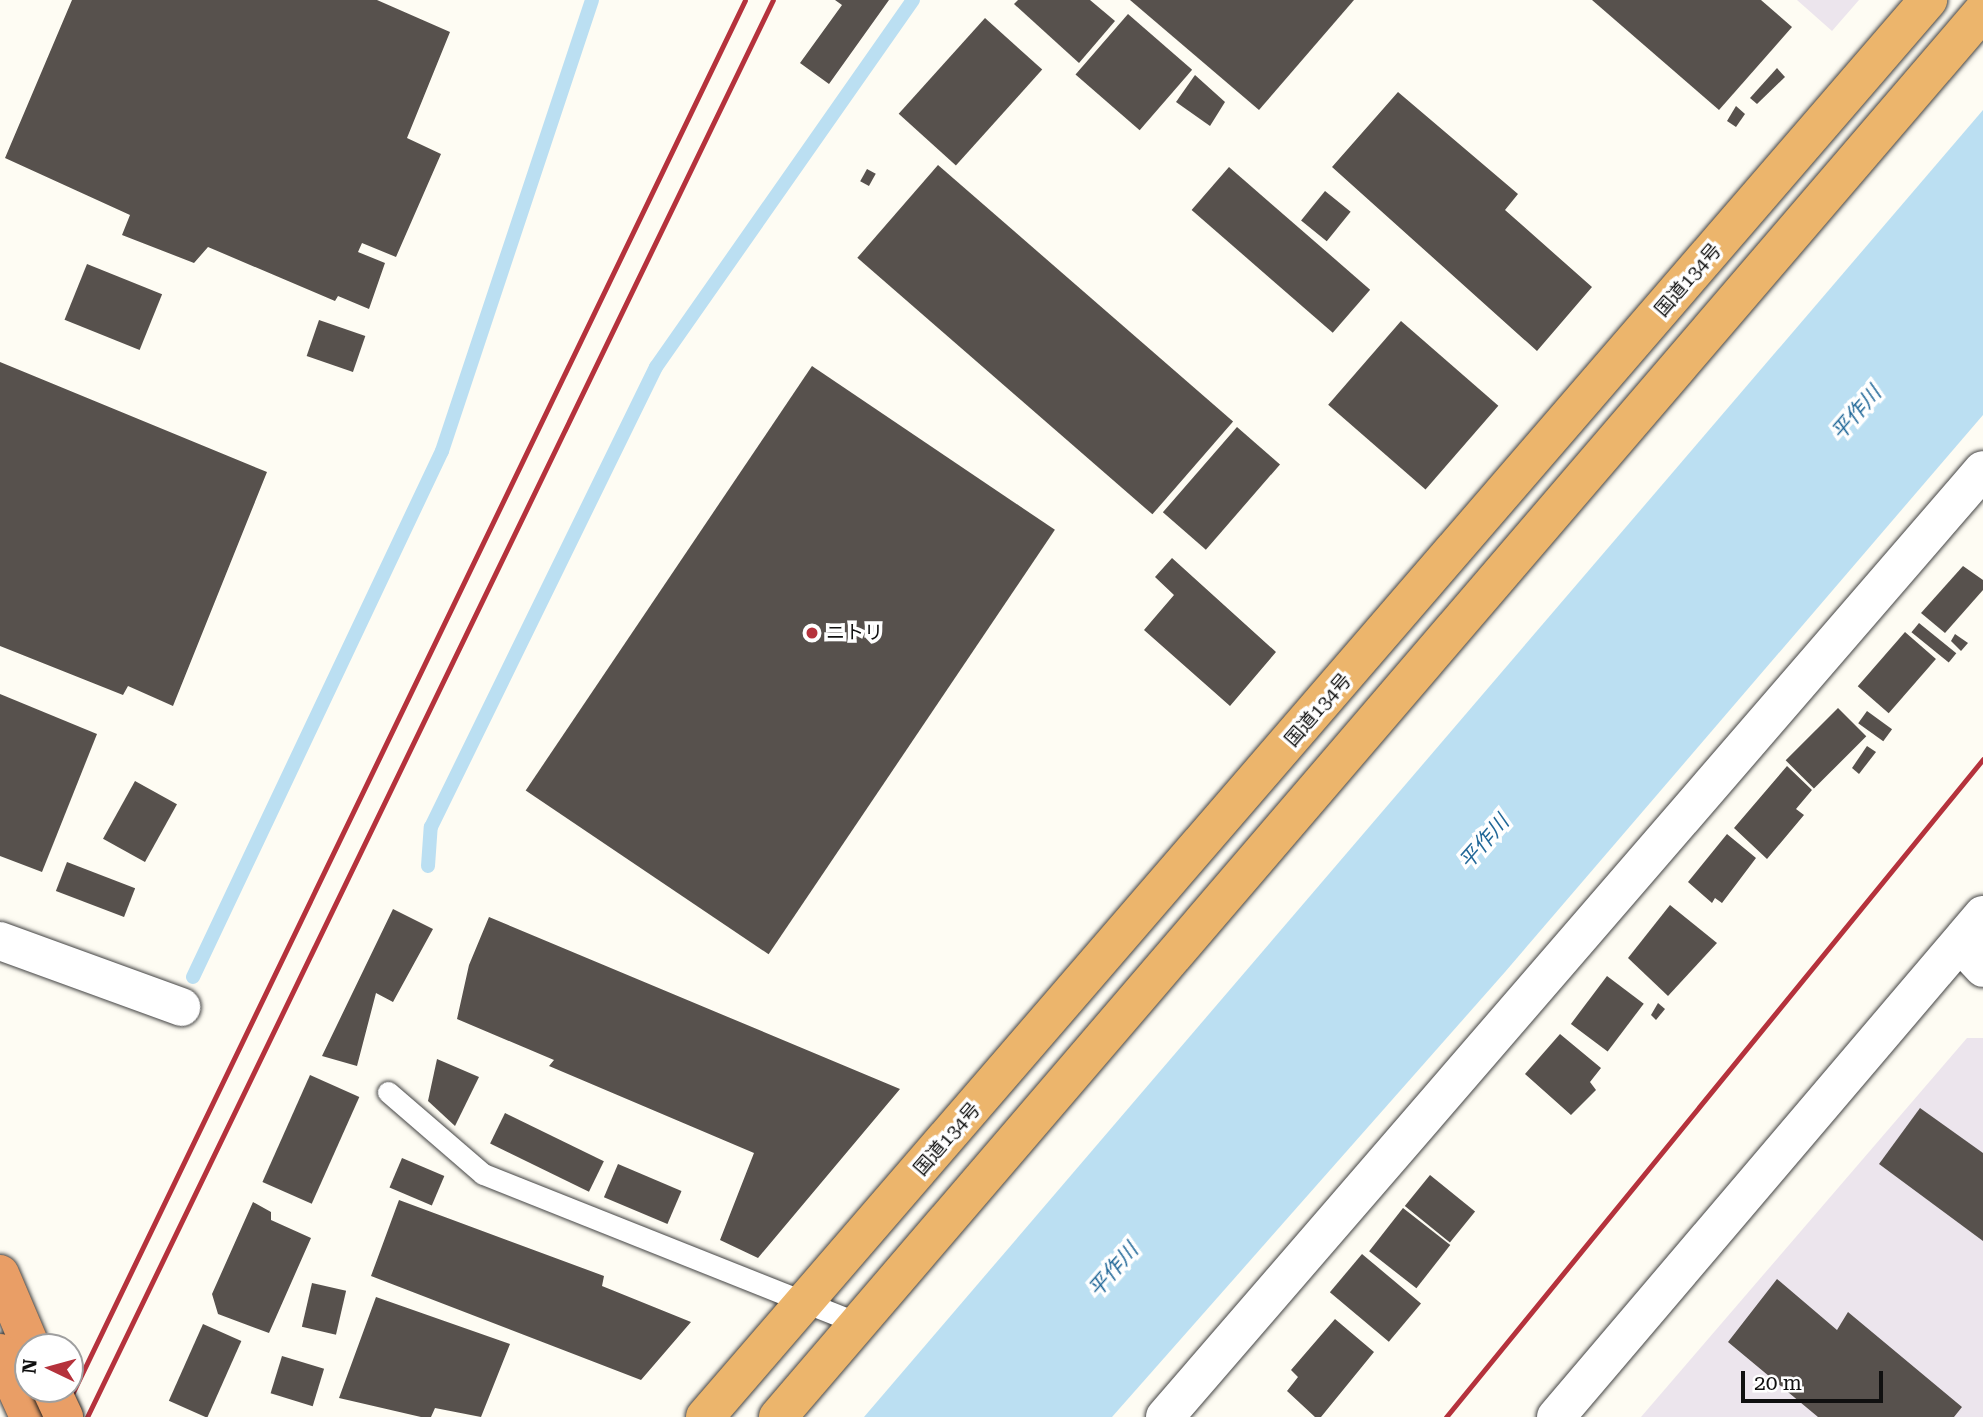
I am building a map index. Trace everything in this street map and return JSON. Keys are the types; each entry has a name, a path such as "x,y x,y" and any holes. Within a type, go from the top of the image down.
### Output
{"highway":[{"name":"国道134号","path":"705,1417 1928,0"},
{"path":"778,1417 1983,11"},
{"path":"0,1274 25,1333"},
{"path":"0,1353 29,1417"}],"street":[{"path":"1165,1417 1983,470"},
{"path":"0,941 181,1007"},
{"path":"1556,1417 1975,942"}],"lane":[{"path":"388,1092 483,1174 807,1300 859,1325"}],"shaded area":[{"path":"1797,0 1859,0 1832,31"},
{"path":"1967,1038 1983,1038 1983,1417 1641,1417"}],"water":[{"name":"平作川","path":"1983,110 1983,415 1505,972 1112,1417 864,1417"}],"building":[{"path":"72,0 377,0 450,32 407,138 441,154 396,257 362,243 358,252 385,263 369,309 338,296 335,301 208,247 194,263 122,235 130,215 5,158"},
{"path":"835,0 889,0 829,84 800,63 842,5"},
{"path":"1018,0 1090,0 1115,21 1079,63 1014,4"},
{"path":"1130,0 1354,0 1259,110"},
{"path":"1592,0 1761,0 1792,27 1719,110"},
{"path":"1128,14 1192,70 1140,130 1076,74"},
{"path":"985,18 1042,70 956,165 899,114"},
{"path":"1777,68 1785,77 1757,104 1750,98"},
{"path":"1195,75 1225,102 1210,126 1176,102"},
{"path":"1398,92 1518,194 1505,210 1592,287 1537,351 1332,167"},
{"path":"1736,106 1745,114 1736,127 1727,121"},
{"path":"938,165 1233,422 1152,514 857,258"},
{"path":"1229,167 1370,290 1333,333 1192,210"},
{"path":"867,169 876,174 869,186 860,181"},
{"path":"1325,191 1351,212 1327,241 1301,221"},
{"path":"87,264 162,294 140,350 65,320"},
{"path":"319,320 365,336 353,372 307,356"},
{"path":"1401,321 1498,406 1426,489 1328,405"},
{"path":"0,362 267,472 173,706 128,686 123,695 0,646"},
{"path":"812,366 1055,530 769,954 526,790"},
{"path":"1237,427 1280,464 1206,550 1163,512"},
{"path":"1172,558 1276,652 1230,706 1144,630 1174,595 1155,577"},
{"path":"1963,566 1983,580 1983,590 1945,633 1921,613"},
{"path":"1919,623 1956,653 1949,663 1911,632"},
{"path":"1905,632 1936,659 1889,713 1858,686"},
{"path":"1955,634 1968,643 1961,651 1951,641"},
{"path":"0,694 97,734 42,872 0,856"},
{"path":"1838,708 1866,736 1814,789 1786,760"},
{"path":"1867,711 1892,729 1883,741 1858,723"},
{"path":"1867,746 1876,752 1859,774 1852,768"},
{"path":"1787,766 1812,790 1796,809 1804,815 1767,859 1734,828"},
{"path":"135,781 177,804 145,862 103,839"},
{"path":"1727,834 1756,858 1722,903 1715,898 1712,903 1688,882"},
{"path":"67,862 135,888 124,917 56,891"},
{"path":"1670,905 1717,943 1668,996 1628,958"},
{"path":"393,909 433,929 393,1002 376,993 357,1066 322,1056"},
{"path":"489,917 900,1089 758,1258 720,1240 754,1153 549,1066 554,1060 457,1019 469,965"},
{"path":"1607,976 1644,1004 1608,1052 1571,1024"},
{"path":"1658,1003 1665,1009 1656,1020 1651,1015"},
{"path":"1560,1034 1601,1068 1590,1082 1596,1090 1571,1115 1525,1074"},
{"path":"437,1059 479,1077 455,1126 428,1101"},
{"path":"310,1075 359,1097 312,1204 262,1182"},
{"path":"1920,1108 1983,1153 1983,1241 1879,1164"},
{"path":"505,1113 604,1161 589,1192 490,1144"},
{"path":"402,1158 444,1176 432,1205 389,1187"},
{"path":"618,1164 682,1191 667,1224 604,1197"},
{"path":"1430,1175 1475,1212 1450,1243 1405,1206"},
{"path":"399,1200 604,1276 602,1286 691,1322 641,1380 371,1276"},
{"path":"253,1202 271,1212 271,1220 311,1238 269,1333 218,1314 212,1294"},
{"path":"1403,1208 1450,1245 1416,1288 1369,1251"},
{"path":"1362,1254 1421,1303 1389,1342 1330,1292"},
{"path":"1777,1279 1837,1330 1848,1312 1962,1407 1954,1417 1818,1417 1728,1342"},
{"path":"312,1283 346,1291 336,1335 302,1327"},
{"path":"376,1297 510,1344 481,1417 435,1408 431,1417 421,1417 339,1398"},
{"path":"1335,1319 1374,1352 1321,1417 1315,1417 1287,1391 1298,1377 1291,1370"},
{"path":"203,1324 241,1341 208,1417 169,1401"},
{"path":"282,1356 324,1369 313,1406 271,1393"}],"waterway":[{"path":"193,977 442,451 592,0"},
{"path":"428,866 431,827 656,367 913,0"}],"railway":[{"path":"61,1417 745,0"},
{"path":"87,1417 773,0"},
{"path":"1446,1417 1983,759"}],"place":[{"name":"ニトリ","path":"812,633"}]}
